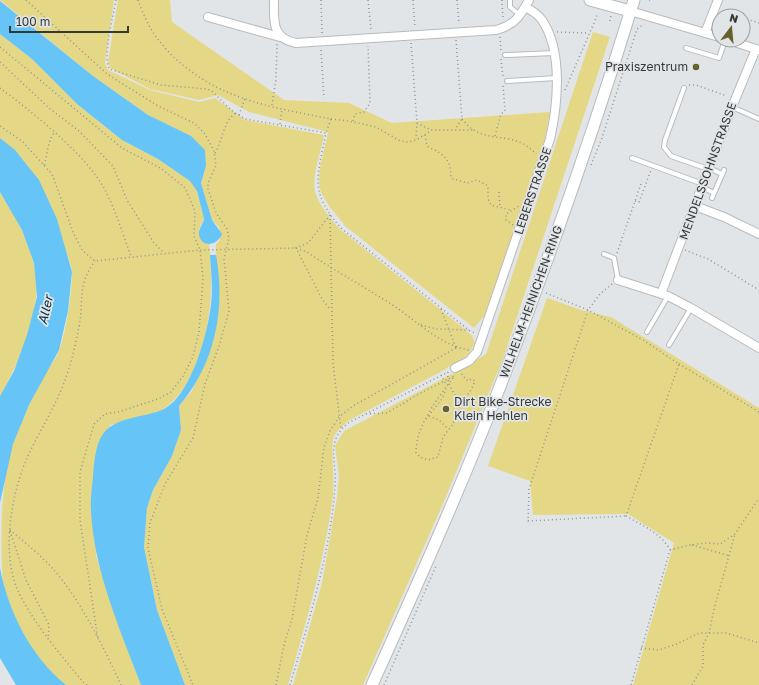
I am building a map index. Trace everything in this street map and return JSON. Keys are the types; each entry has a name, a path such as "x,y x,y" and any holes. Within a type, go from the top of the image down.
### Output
{"main road":[{"path":"590,0 630,11"},
{"name":"WILHELM-HEINICHEN-RING","path":"372,685 436,543 504,378 551,250 634,0"}],"street":[{"path":"274,0 275,23 278,36"},
{"name":"LEBERSTRASSE","path":"458,369 469,361 477,352 543,161 556,111 554,53 549,33 541,19 527,3 520,15 503,28"},
{"path":"630,11 711,35"},
{"path":"208,17 278,36 287,41 296,43 503,28"},
{"path":"706,33 711,20"},
{"name":"MENDELSSOHNSTRASSE","path":"665,295 679,248 708,168 733,103 757,49"},
{"path":"695,206 724,217 759,234"},
{"path":"618,280 665,295 691,308 759,348"}],"lane":[{"path":"510,0 510,7 520,15"},
{"path":"686,48 719,58 722,48"},
{"path":"503,57 554,53"},
{"path":"507,81 556,78"},
{"path":"684,88 665,140 664,147 671,156 723,172 712,198"},
{"path":"733,103 759,119"},
{"path":"632,158 702,186 714,193"},
{"path":"604,254 614,258 618,280"},
{"path":"648,332 665,295"},
{"path":"669,345 691,308"}],"path":[{"path":"26,0 107,74 158,106 194,123 205,134 215,153 216,165 208,183 208,189 216,213 227,229 229,238 224,259 228,311 219,346 205,384 193,438 165,484 150,524 148,548 162,609 193,685"},
{"path":"107,74 109,69 107,64 108,50 116,0"},
{"path":"138,0 160,43 188,69 215,87 272,106 376,128 400,141 408,142 416,140 432,130 474,130 513,139 530,147 543,161"},
{"path":"321,0 324,98"},
{"path":"353,122 355,114 364,112 370,103 368,0"},
{"path":"413,0 417,122 416,140"},
{"path":"456,129 462,120 457,32 457,0"},
{"path":"501,51 503,28 502,0"},
{"path":"562,96 597,16 599,15"},
{"path":"549,33 559,31 590,33"},
{"path":"272,106 276,79 278,36"},
{"path":"0,47 122,148 162,169 185,188 195,211 194,236 200,250 203,278 200,332 193,357 183,376 171,392 158,399 118,412 106,414 94,424 80,472 80,520 98,640"},
{"path":"495,136 501,114 505,111 503,57"},
{"path":"0,62 48,108 79,131 113,166 127,200 154,243 164,253"},
{"path":"109,69 161,85 212,91 236,113 245,119 326,133"},
{"path":"684,88 689,85 696,85 733,103"},
{"path":"212,91 215,87"},
{"path":"0,88 30,110 92,169 105,190 131,256"},
{"path":"239,115 245,98"},
{"path":"280,125 282,108"},
{"path":"215,153 220,145 230,117 236,113"},
{"path":"331,119 326,133 318,174 318,192 330,215 342,229 469,330 483,336"},
{"path":"462,120 474,130"},
{"path":"417,122 432,130"},
{"path":"0,126 22,141 52,174 73,232 82,250 95,261"},
{"path":"44,165 48,143 54,133"},
{"path":"424,134 427,146 444,154 451,167 451,178 468,183 477,180 488,186 488,199 491,205 511,210"},
{"path":"636,201 639,202 652,166"},
{"path":"614,258 618,251 642,181"},
{"path":"499,192 500,207"},
{"path":"520,227 511,224 506,220 506,214 519,206 527,206"},
{"path":"296,248 308,243 330,215"},
{"path":"330,215 332,363 339,417 342,428"},
{"path":"296,248 322,298 331,310"},
{"path":"87,685 48,639 18,590 9,553 10,530 15,491 27,458 48,418 68,371 79,326 81,299 86,274 95,261 131,256 200,250 296,248 308,252 330,268 391,304 456,348 477,352"},
{"path":"679,248 708,259 759,290"},
{"path":"618,280 600,294 588,310 529,489 528,521 626,516 654,532 665,541 670,550 631,685"},
{"path":"546,293 588,310 643,340 679,364 759,412"},
{"path":"440,307 456,348"},
{"path":"419,324 437,330 469,330"},
{"path":"276,685 284,645 292,619 307,535 318,498 324,447 330,431 339,417 353,406 456,348"},
{"path":"626,516 679,364"},
{"path":"458,369 468,381 471,379 475,381 471,390 460,405"},
{"path":"290,685 319,582 334,496 336,475 335,439 342,428 364,415 448,372 446,381"},
{"path":"364,415 388,413 419,394 446,381 454,376 448,385 425,420 416,444 416,453 420,457 428,460 438,457 443,437 461,411 460,405 448,385 446,381 441,376"},
{"path":"425,420 430,416 442,399 448,385"},
{"path":"430,416 439,420 449,430"},
{"path":"692,685 703,666 703,645 709,633 714,609 735,534 759,498"},
{"path":"10,530 53,569 77,602 121,685"},
{"path":"10,530 26,580 49,625 48,639"},
{"path":"670,550 706,543 720,544 735,534"},
{"path":"690,545 730,556"},
{"path":"641,648 659,650 677,644 699,633 726,633 759,642"}],"shaded area":[{"path":"0,0 114,0 105,63 108,70 150,90 199,102 215,98 245,120 324,135 314,184 319,201 326,212 341,230 467,331 472,336 475,343 468,355 444,370 348,421 338,430 335,435 332,448 333,495 330,519 314,591 288,685 185,685 157,610 144,547 147,508 153,490 172,456 181,430 179,406 192,391 213,341 216,244 220,240 219,227 212,220 201,183 206,166 168,126 148,115 93,76"},
{"path":"118,0 170,0 172,22 284,100 349,103 392,123 550,112 545,138 485,315 474,328 345,226 329,205 321,192 319,185 321,162 328,132 249,112 218,95 199,100 150,89 110,68 108,62"},
{"path":"593,32 610,37 503,359 445,499 363,685 293,685 322,583 337,497 339,476 335,446 344,431 467,366 486,354"},
{"path":"0,34 32,59 77,104 122,140 158,159 191,181 197,191 204,219 199,229 203,241 209,244 211,264 210,309 201,354 192,374 181,392 162,410 110,425 96,555 110,601 141,685 66,685 45,665 26,640 12,612 3,584 1,532 3,494 9,458 23,417 60,348 65,330 71,292 72,270 54,214 41,186 24,161 0,138"},
{"path":"0,192 14,215 27,243 32,257 37,285 34,311 23,348 0,396"},
{"path":"547,298 581,310 611,317 759,408 759,685 633,685 674,543 628,514 533,515 530,481 488,466"}],"water":[{"path":"0,1 93,76 148,115 191,136 205,150 206,166 201,183 212,220 222,234 217,241 207,244 203,242 199,235 204,219 197,191 190,181 158,159 122,140 77,104 32,59 0,34"},
{"name":"Aller","path":"0,138 15,150 39,180 57,219 72,272 68,311 59,350 29,405 13,444 0,503 0,396 14,371 27,335 37,297 34,263 22,230 0,192"},
{"path":"210,255 216,255 219,275 220,295 215,335 201,372 191,390 179,406 181,430 172,456 153,490 147,508 144,547 157,610 185,685 141,685 109,600 97,556 91,507 95,455 100,438 109,428 123,421 164,409 174,402 182,391 196,362 206,331 212,292"},
{"path":"0,568 15,617 23,632 42,661 53,674 66,685 16,685 0,658"}],"place":[{"name":"Praxiszentrum","path":"696,67"},
{"name":"Dirt Bike-Strecke Klein Hehlen","path":"446,409"}]}
